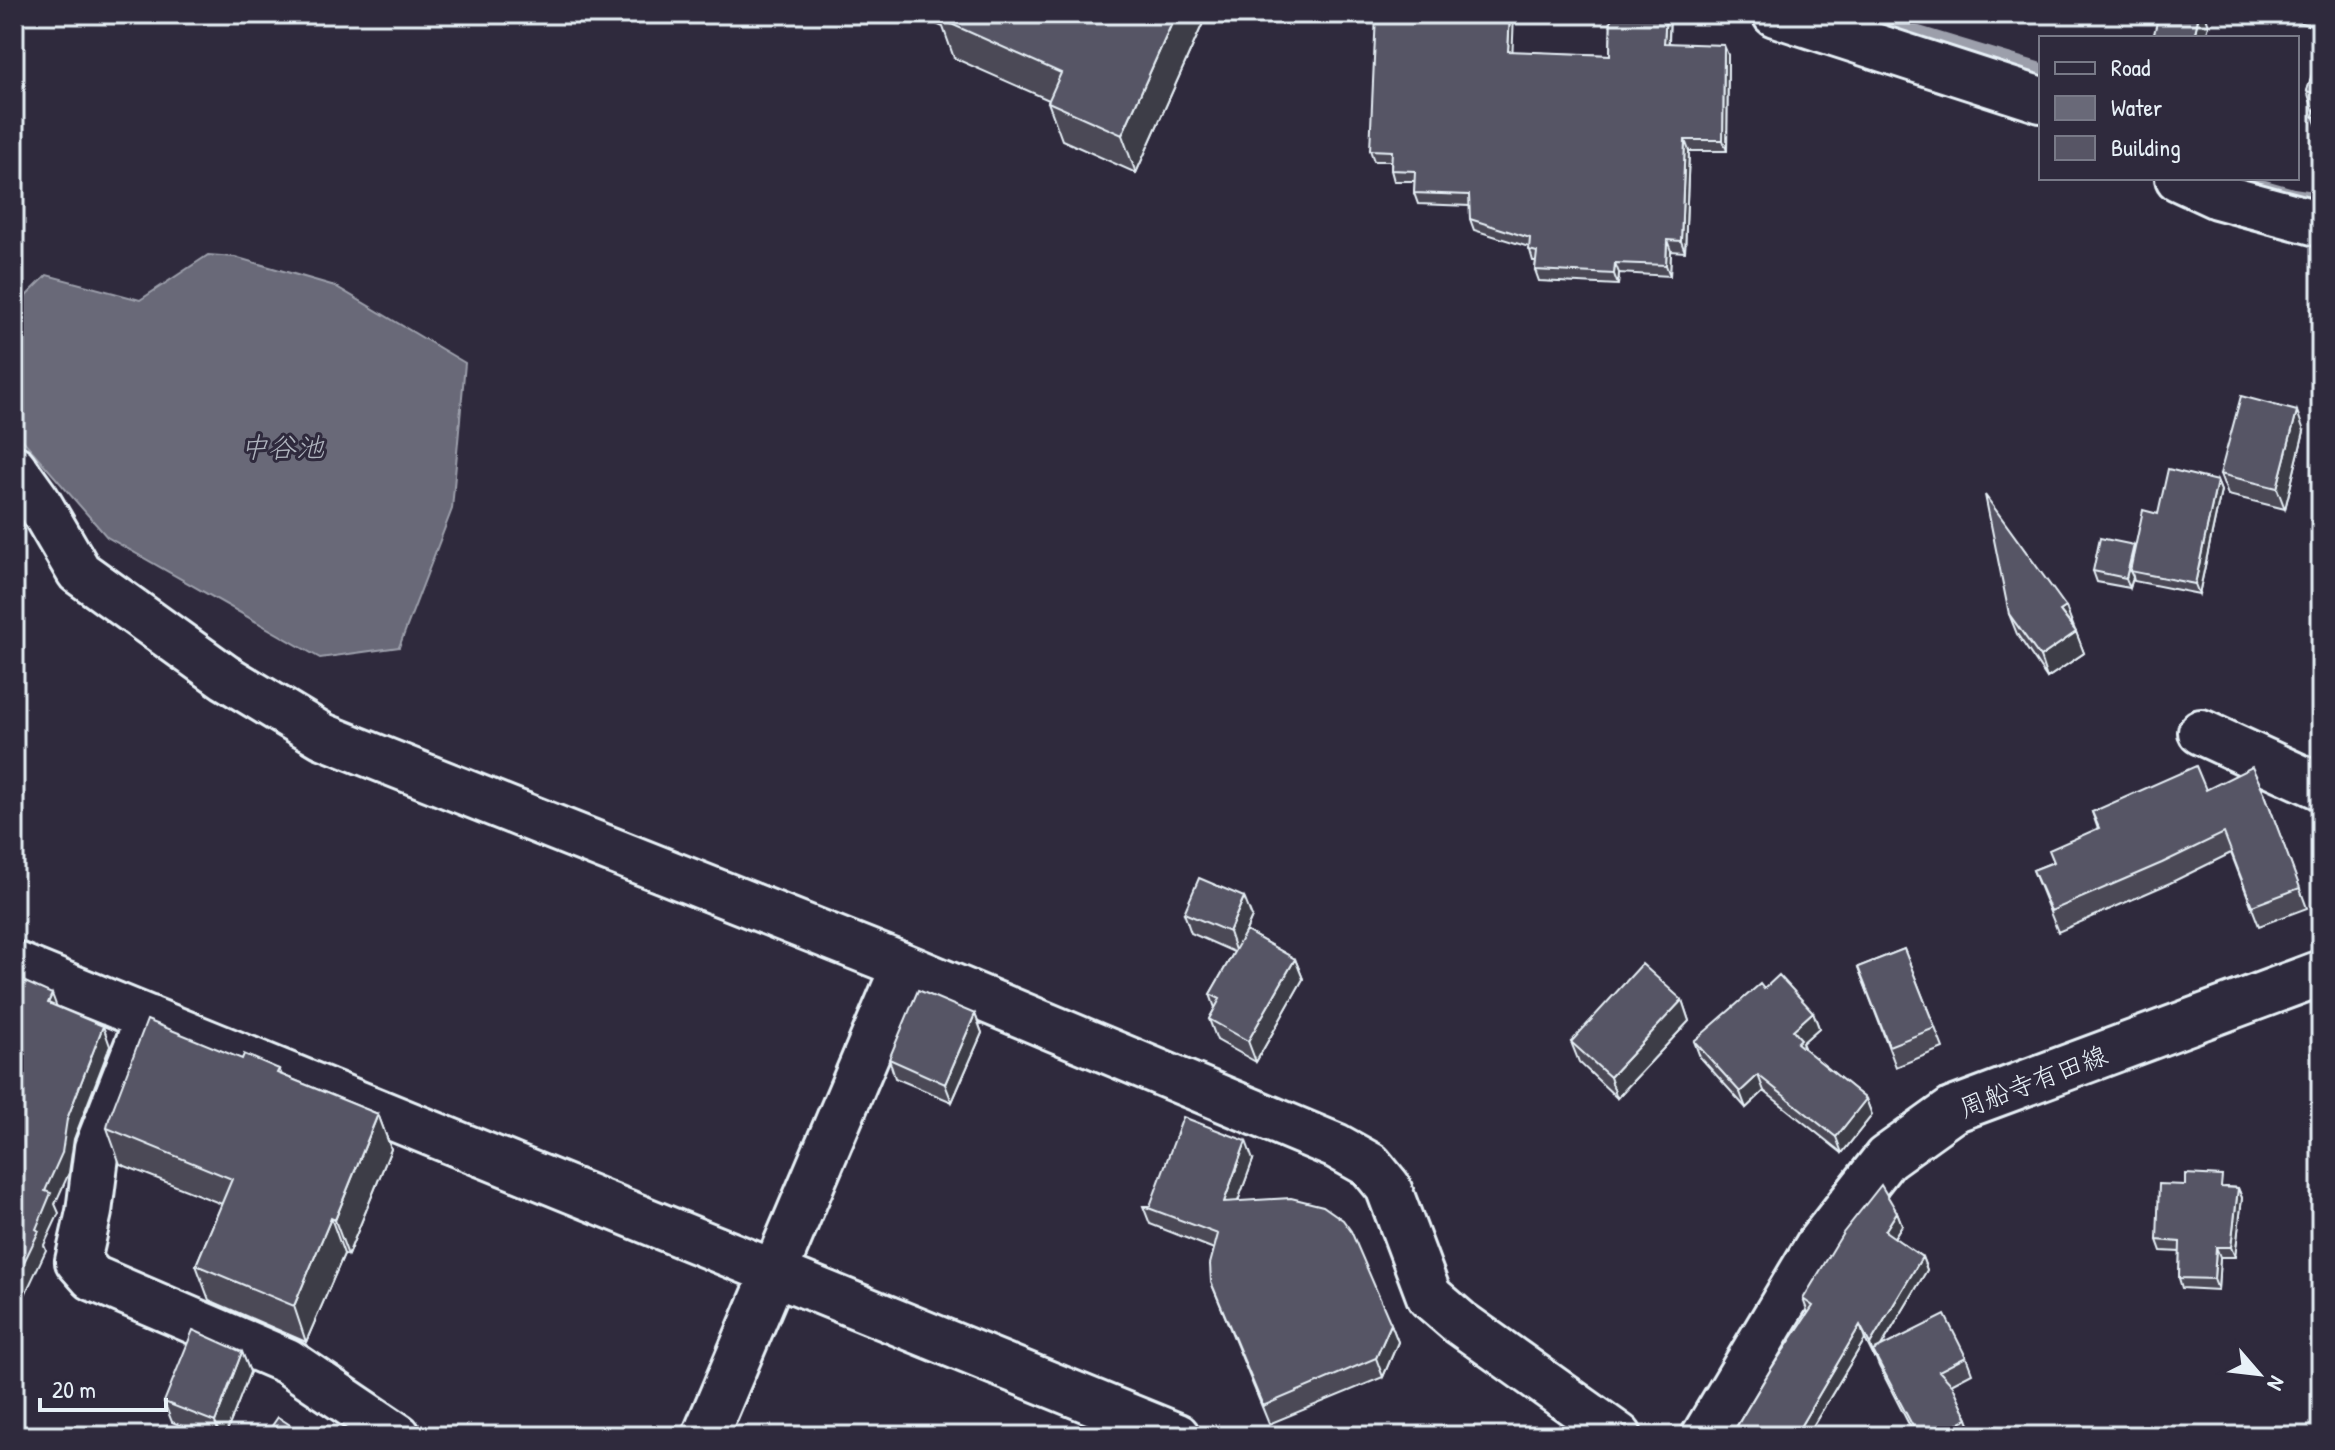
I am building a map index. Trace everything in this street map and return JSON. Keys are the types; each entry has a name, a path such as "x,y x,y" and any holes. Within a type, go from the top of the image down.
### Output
{"street":[{"path":"1775,14 2039,99"},
{"path":"2182,180 2217,196 2321,224"},
{"path":"14,468 37,500 79,572 225,677 323,736 904,966 1336,1146 1370,1165 1388,1187 1429,1296 1459,1322 1619,1436"},
{"path":"2201,732 2321,787"},
{"path":"14,964 1177,1436"},
{"path":"705,1436 904,966"},
{"name":"周船寺有田線","path":"1704,1436 1818,1245 1886,1158 1953,1110 2321,973"},
{"path":"148,1018 97,1148 89,1212 78,1261 93,1278 303,1370 398,1436"}],"water":[{"name":"中谷池","path":"208,255 235,257 335,286 465,363 452,509 399,647 320,658 107,537 14,430 14,308 47,275 140,300"}],"building":[{"path":"943,14 1176,14 1122,135 1048,102 1061,73 940,19"},
{"path":"1376,14 1510,14 1508,51 1610,55 1611,14 1666,14 1664,43 1724,45 1723,140 1685,140 1681,241 1667,240 1666,265 1615,263 1614,274 1535,270 1537,252 1529,250 1530,238 1470,219 1469,195 1414,193 1415,171 1391,170 1392,151 1370,150"},
{"path":"2159,14 2199,14 2194,36 2154,36"},
{"path":"2318,53 2321,54 2321,119 2313,116 2320,95 2307,91"},
{"path":"2241,396 2297,411 2277,488 2220,474"},
{"path":"2168,469 2217,481 2195,584 2130,571 2143,510 2158,514"},
{"path":"1985,495 2066,607 2060,611 2076,632 2040,657 2009,614"},
{"path":"2100,538 2134,545 2126,578 2093,571"},
{"path":"2196,766 2206,790 2252,767 2300,888 2252,906 2224,833 2051,911 2033,870 2054,862 2049,850 2099,828 2092,812"},
{"path":"1199,878 1244,897 1229,932 1184,913"},
{"path":"1246,931 1295,959 1248,1041 1209,1019 1220,999 1210,994"},
{"path":"1904,949 1935,1028 1889,1046 1858,967"},
{"path":"1642,964 1682,1000 1610,1077 1571,1042"},
{"path":"1779,975 1813,1012 1793,1030 1801,1039 1797,1043 1866,1099 1836,1137 1758,1075 1740,1092 1694,1041 1760,984 1764,989"},
{"path":"14,977 52,994 48,1003 103,1026 67,1119 62,1153 45,1191 51,1193 36,1229 39,1231 14,1283"},
{"path":"918,990 975,1014 945,1084 889,1059"},
{"path":"147,1020 242,1059 244,1054 279,1069 277,1073 378,1114 335,1220 331,1218 294,1306 196,1265 232,1179 107,1128"},
{"path":"1183,1117 1246,1141 1224,1202 1291,1198 1323,1206 1343,1220 1351,1231 1391,1324 1376,1358 1263,1406 1211,1282 1210,1264 1218,1234 1143,1206 1150,1206"},
{"path":"2185,1174 2222,1176 2221,1187 2238,1188 2231,1247 2216,1247 2214,1279 2179,1278 2180,1242 2157,1240 2159,1184 2185,1185"},
{"path":"1881,1185 1897,1212 1885,1231 1922,1257 1870,1344 1860,1325 1797,1432 1803,1436 1731,1436 1813,1306 1803,1299 1843,1233"},
{"path":"1945,1315 1966,1357 1939,1371 1953,1386 1968,1419 1933,1436 1918,1436 1873,1351"},
{"path":"193,1330 242,1352 215,1422 164,1402"},
{"path":"278,1417 307,1436 265,1436"},
{"path":"1989,1429 1996,1436 1982,1436"}],"waterway":[{"path":"1859,14 2039,68"},
{"path":"2244,180 2293,194 2321,198"}]}
